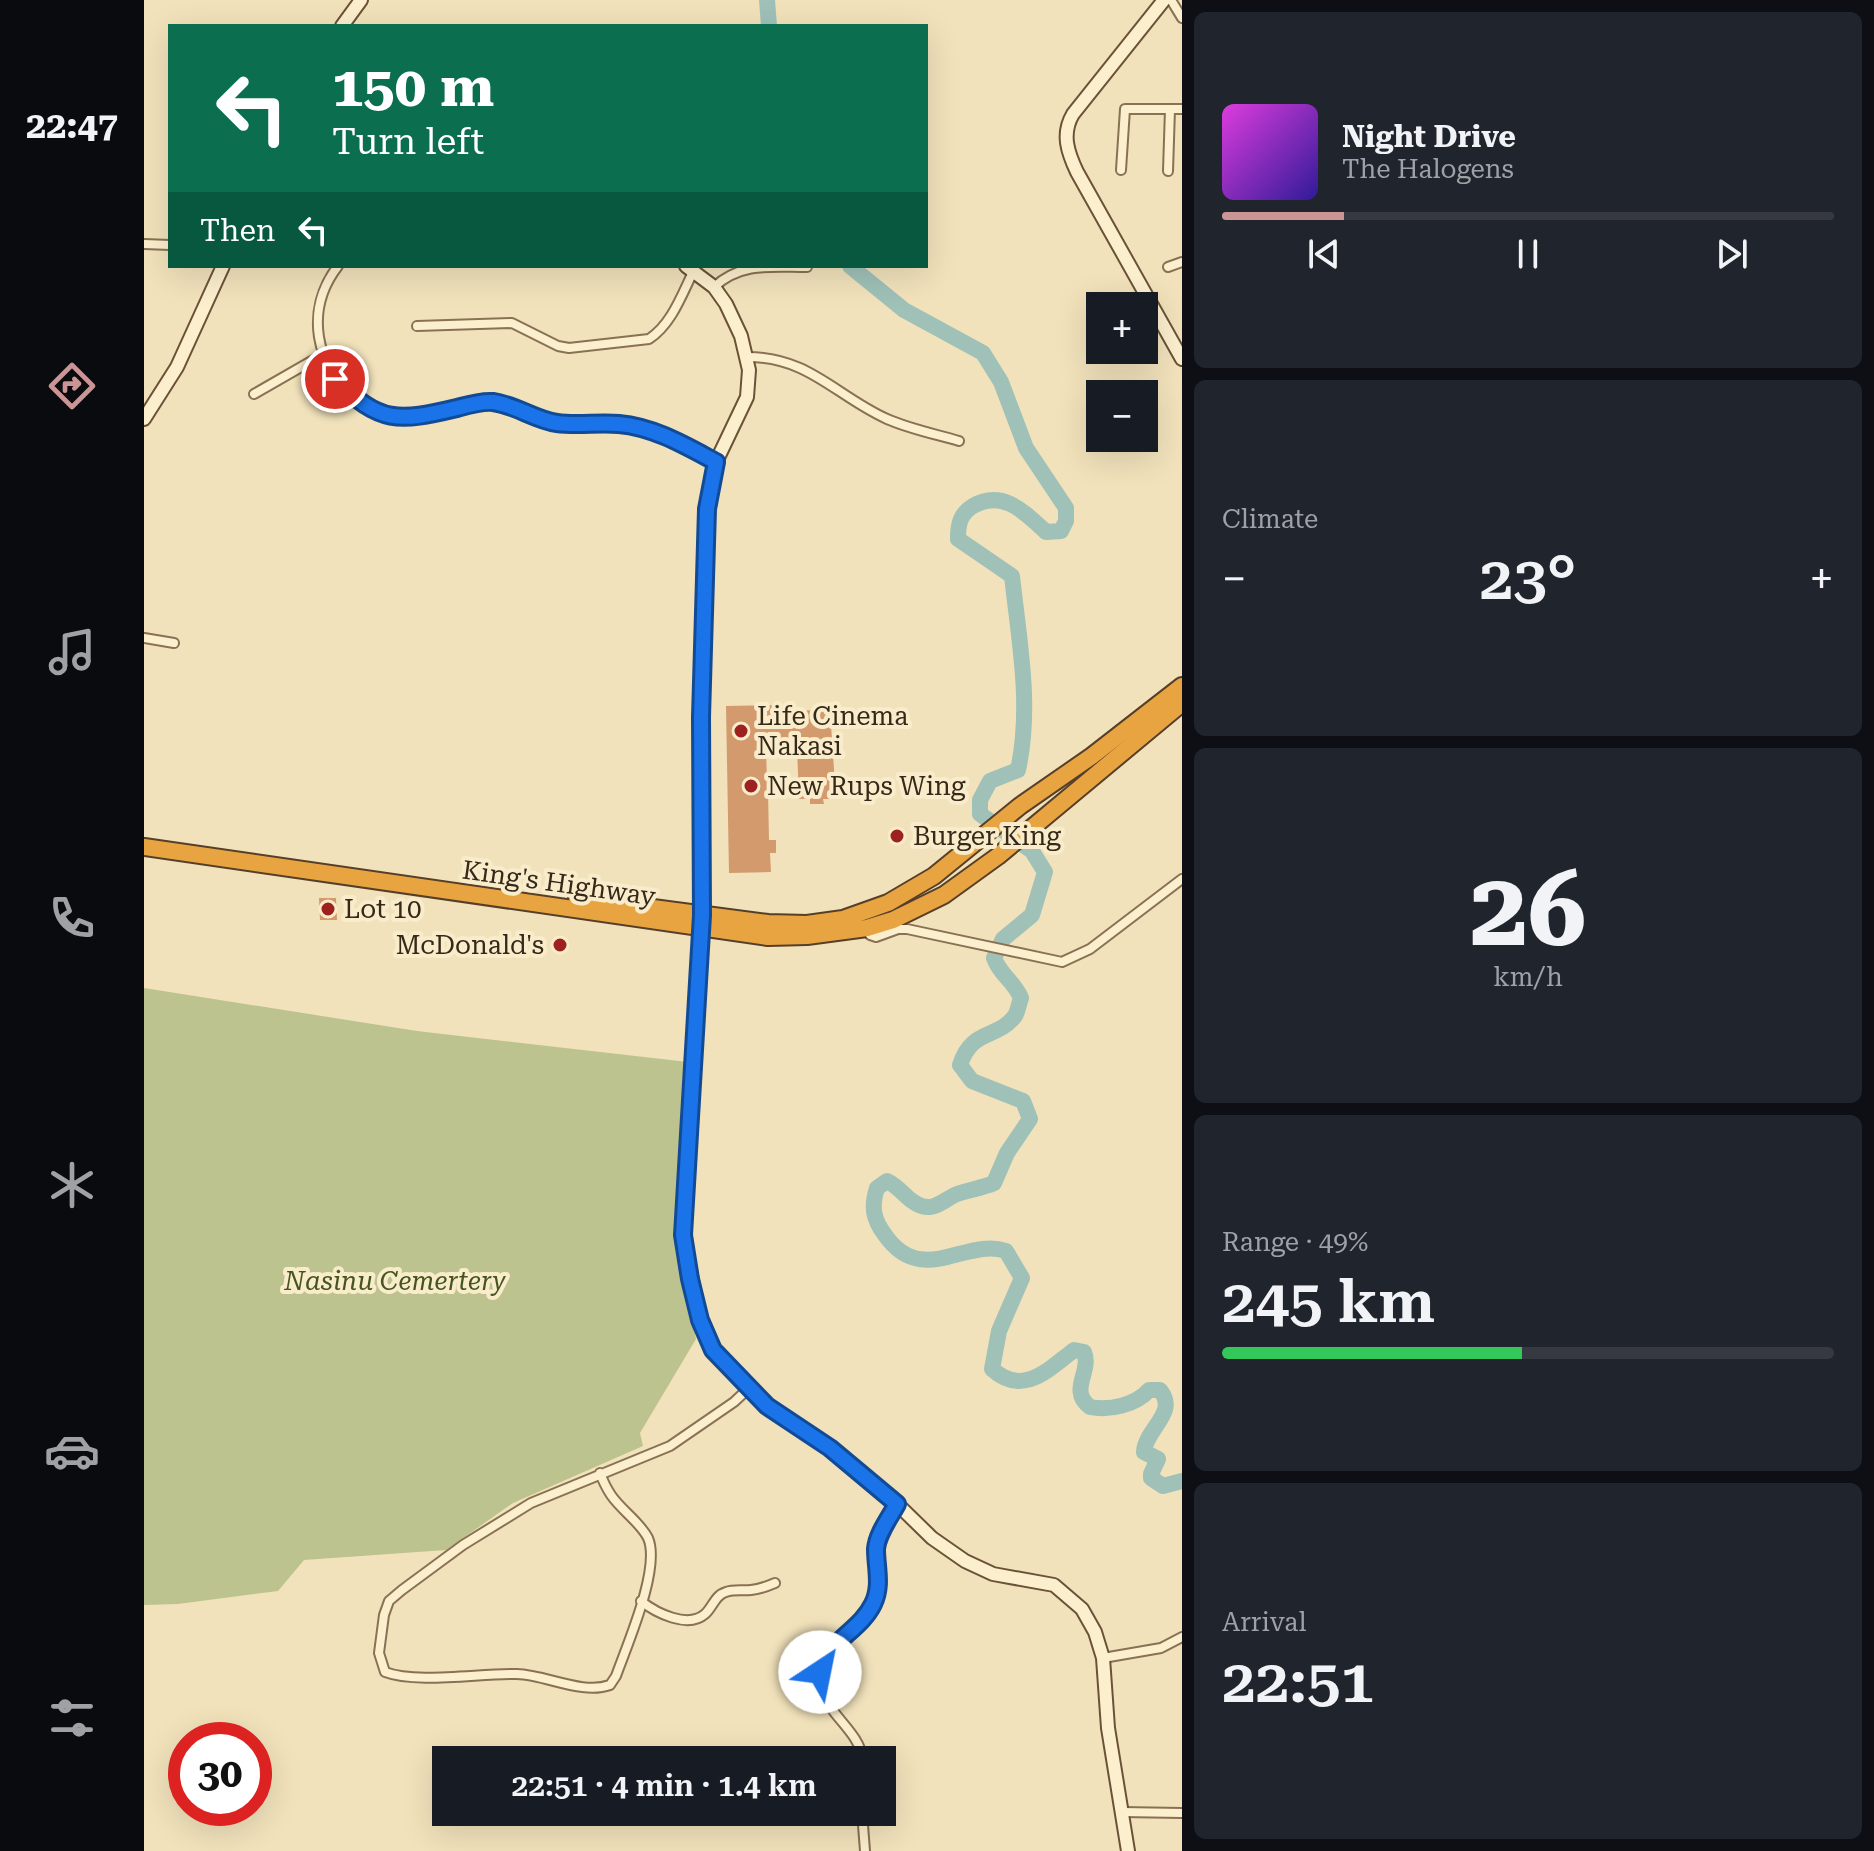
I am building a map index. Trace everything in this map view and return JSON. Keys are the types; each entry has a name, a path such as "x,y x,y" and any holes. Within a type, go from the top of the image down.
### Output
{"highway":[{"name":"King's Highway","path":"144,847 701,921 807,924 843,919 888,903 934,876 1020,806 1092,756 1182,686"},
{"name":"King's Highway","path":"144,837 701,921 768,937 807,936 867,928 893,920 944,895 998,856 1182,703"}],"street":[{"path":"343,24 361,0"},
{"path":"1164,0 1073,114 1066,125 1066,142 1077,172 1180,351"},
{"path":"1171,0 1182,18"},
{"path":"1121,170 1125,109 1182,109"},
{"path":"1168,171 1170,109"},
{"path":"144,244 168,245"},
{"path":"1168,267 1182,262"},
{"path":"144,419 177,367 222,268"},
{"path":"337,268 322,297 317,330 322,355 335,379 369,408 396,418 421,417 478,403 497,403 558,423 604,423 640,428 682,444 716,462"},
{"path":"417,326 512,323 558,346 569,348 649,339 658,333 673,312 690,268 714,287 734,318 748,357 747,397 716,462 707,509 701,717 701,921 683,1235 700,1320 713,1350 767,1406 830,1448 932,1538 965,1561 993,1574 1054,1585 1082,1609 1095,1632 1103,1658 1108,1728 1128,1851"},
{"path":"714,287 727,276 746,268"},
{"path":"254,394 322,355"},
{"path":"748,357 771,357 791,363 887,419 959,441"},
{"path":"144,638 174,643"},
{"path":"867,928 870,935 876,937 898,929 995,947 1046,961 1072,959 1090,949 1182,879"},
{"path":"600,1473 612,1496 647,1536 651,1561 641,1601 616,1676 610,1685 593,1689 521,1674 408,1678 385,1672 379,1653 389,1601 463,1545 531,1503 600,1473 670,1446 734,1402 749,1388"},
{"path":"858,1746 855,1737 827,1704 820,1672 822,1660 867,1615 875,1599 879,1586 876,1546 897,1504"},
{"path":"641,1601 652,1610 673,1618 699,1618 707,1613 718,1596 775,1583"},
{"path":"1103,1658 1161,1648 1182,1637"},
{"path":"1122,1812 1182,1813"},
{"path":"863,1826 865,1851"}],"green space":[{"name":"Nasinu Cemertery","path":"144,988 417,1031 688,1062 678,1250 696,1339 640,1433 643,1446 513,1503 446,1550 304,1560 278,1591 178,1604 144,1605"}],"building":[{"name":"New Rups Wing","path":"778,705 778,711 830,710 836,799 823,799 824,804 810,804 810,799 799,799 797,748 766,749 767,781 774,781 774,791 768,791 769,840 776,840 776,853 770,853 771,872 729,873 726,706"},
{"name":"Lot 10","path":"319,898 336,898 337,920 320,920"}],"waterway":[{"path":"767,0 769,24"},
{"path":"852,268 904,310 983,353 1001,382 1026,448 1066,508 1066,521 1061,531 1046,532 1012,505 1003,501 984,501 965,512 958,534 958,539 1012,576 1023,673 1024,722 1018,770 990,781 980,800 980,814 1032,851 1045,872 1032,915 1003,939 994,958 1021,998 1016,1014 1000,1029 971,1045 960,1065 972,1081 1023,1101 1030,1119 1007,1153 994,1183 928,1207 913,1202 887,1181 877,1188 874,1201 876,1218 885,1235 899,1250 914,1258 929,1260 991,1248 1006,1251 1022,1278 999,1331 992,1369 1003,1377 1025,1381 1045,1372 1074,1350 1084,1352 1086,1359 1081,1394 1090,1407 1122,1406 1137,1400 1149,1390 1160,1390 1165,1398 1164,1414 1144,1452 1158,1459 1151,1478 1163,1486 1182,1481"}],"place":[{"name":"Life Cinema Nakasi","path":"741,731"},
{"name":"New Rups Wing","path":"751,786"},
{"name":"Burger King","path":"897,836"},
{"name":"Lot 10","path":"328,909"},
{"name":"McDonald's","path":"560,945"}],"route":[{"path":"335,379 369,408 396,418 421,417 478,403 497,403 558,423 624,424 640,428 682,444 716,462 707,509 701,717 702,915 683,1235 700,1320 713,1350 767,1406 830,1448 897,1504 876,1546 879,1586 875,1599 867,1615 822,1660 820,1672"}]}
